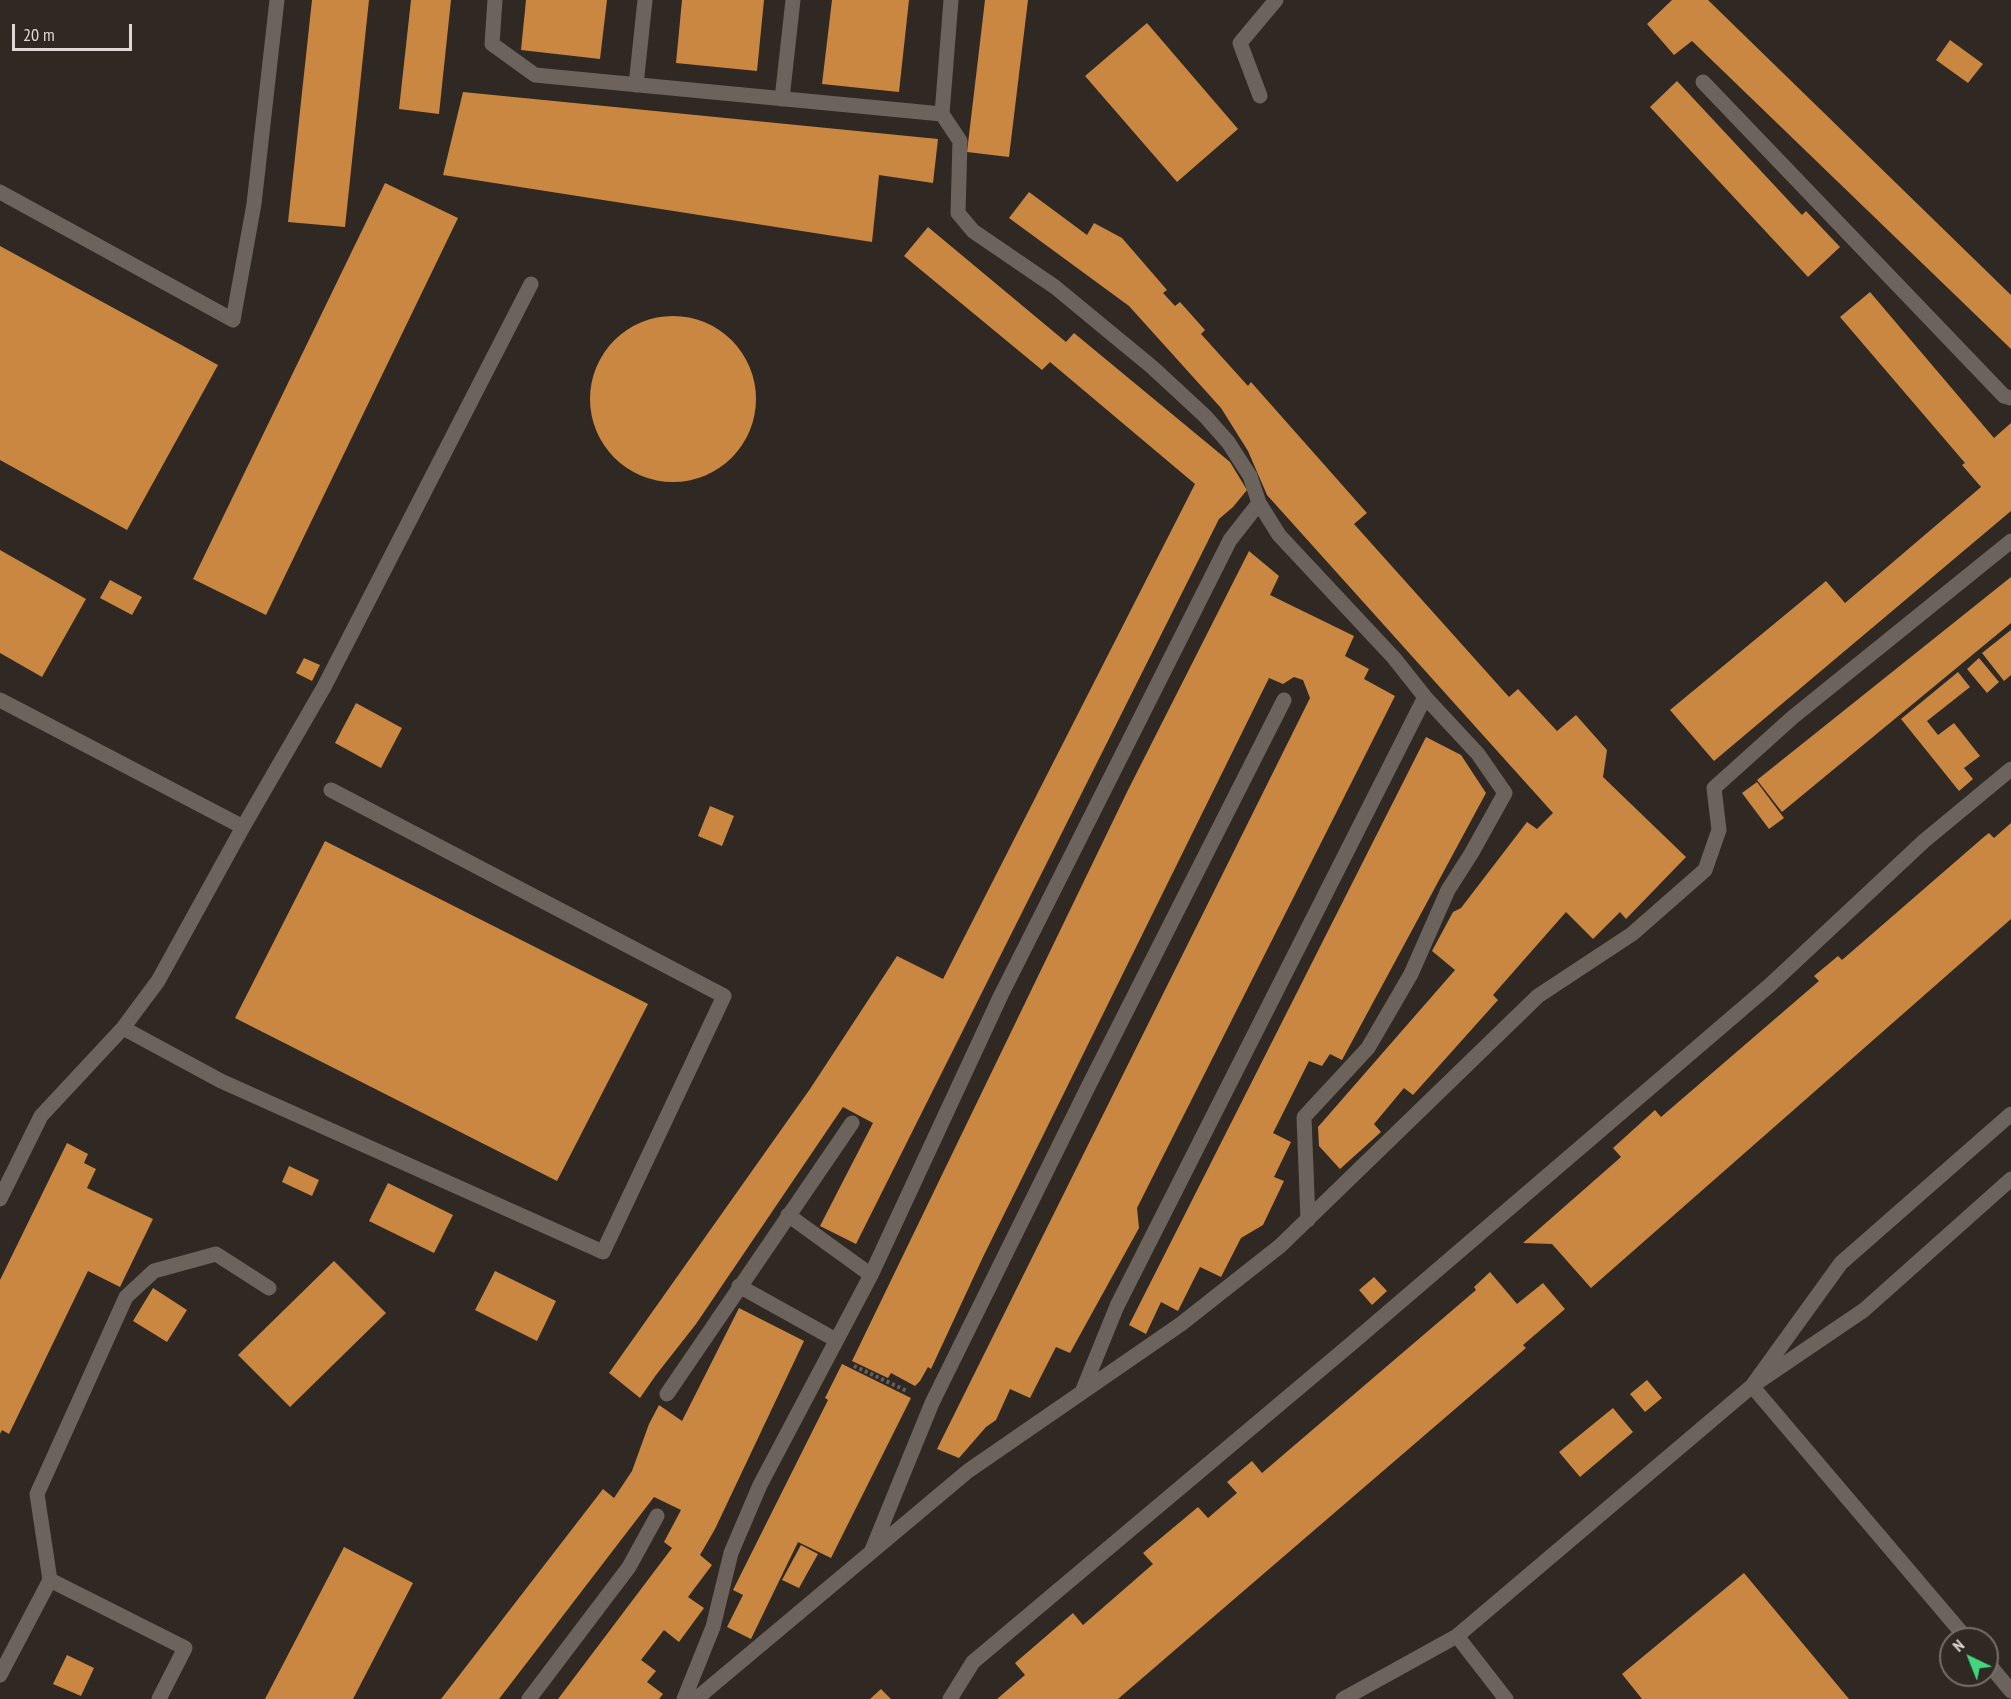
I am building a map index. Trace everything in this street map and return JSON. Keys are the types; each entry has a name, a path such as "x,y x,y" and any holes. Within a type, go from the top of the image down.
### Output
{"lane":[{"path":"0,192 232,320 254,204 277,0"},
{"path":"495,0 492,44 535,75 942,114"},
{"path":"636,84 645,0"},
{"path":"782,99 793,0"},
{"path":"951,0 942,114 960,141 958,213 973,231 1055,287 1152,367 1205,416 1228,442 1250,476 1258,503 1279,535 1394,658 1425,697 1478,754 1505,792 1448,891 1411,974 1368,1048 1304,1117 1308,1220"},
{"path":"1260,96 1240,43 1276,0"},
{"path":"1702,82 2004,396 2011,398"},
{"path":"0,1199 41,1116 123,1028 158,981 324,687 531,284"},
{"path":"684,1699 713,1627 731,1553 760,1485 871,1275 1006,984 1230,540 1258,503"},
{"path":"696,1699 968,1471 1181,1324 1280,1246 1538,996 1632,934 1705,870 1719,830 1714,788 1793,717 2011,541"},
{"path":"1082,1392 1117,1306 1425,697"},
{"path":"0,700 243,827"},
{"path":"871,1553 932,1403 1093,1076 1284,700"},
{"path":"950,1699 974,1662 1770,986 1924,841 2011,769"},
{"path":"123,1028 221,1081 603,1252 724,996 331,790"},
{"path":"1752,1386 1841,1263 2011,1114"},
{"path":"667,1394 852,1123"},
{"path":"1342,1699 1456,1636 1752,1386 1864,1310 2011,1179"},
{"path":"788,1215 871,1275"},
{"path":"0,1675 50,1580 37,1494 126,1298 154,1271 216,1254 269,1288"},
{"path":"739,1286 837,1340"},
{"path":"1752,1386 1957,1627"},
{"path":"529,1699 629,1567 657,1516"},
{"path":"50,1580 185,1648 159,1699"},
{"path":"1456,1636 1506,1699"}],"path":[{"path":"829,1354 932,1403"}],"building":[{"path":"312,0 369,0 345,227 288,222"},
{"path":"411,0 451,0 439,114 399,109"},
{"path":"526,0 607,0 600,59 521,50"},
{"path":"682,0 764,0 757,71 676,63"},
{"path":"832,0 909,0 899,92 822,84"},
{"path":"985,0 1028,0 1009,157 967,152"},
{"path":"1672,0 1708,0 2011,295 2011,349 1692,41 1674,55 1647,24"},
{"path":"1147,23 1238,129 1177,182 1085,76"},
{"path":"1950,40 1983,64 1968,83 1936,60"},
{"path":"1677,81 1802,215 1806,211 1840,247 1808,277 1650,107"},
{"path":"463,92 938,139 933,183 879,175 872,242 443,175"},
{"path":"385,183 458,218 266,615 193,579"},
{"path":"1029,192 1087,235 1094,223 1122,238 1167,290 1163,293 1175,306 1180,302 1205,330 1201,334 1248,386 1251,382 1367,513 1354,524 1509,697 1518,689 1557,731 1576,715 1607,750 1603,777 1686,857 1626,919 1620,912 1593,939 1566,912 1493,995 1498,1000 1413,1095 1404,1088 1374,1124 1381,1132 1340,1169 1319,1146 1318,1127 1455,970 1432,951 1453,912 1461,908 1527,822 1537,829 1553,813 1267,495 1248,451 1221,408 1129,306 1009,218"},
{"path":"928,227 1066,342 1074,333 1230,462 1247,490 1219,519 856,1244 820,1226 873,1123 843,1107 696,1324 640,1398 609,1373 810,1089 897,956 943,979 1195,484 1050,362 1042,370 904,256"},
{"path":"0,246 218,365 127,530 0,460"},
{"path":"1870,292 1994,438 2011,423 2011,511 1714,761 1670,710 1826,581 1845,603 1981,487 1962,465 1965,463 1840,317"},
{"path":"673,316 705,323 719,330 731,341 742,353 749,367 756,399 749,431 742,445 731,457 719,468 705,475 673,482 641,475 627,468 615,457 604,445 597,431 590,399 597,367 604,353 615,341 627,330 641,323"},
{"path":"0,550 86,599 42,677 0,653"},
{"path":"1249,551 1279,576 1270,595 1354,636 1345,656 1369,669 1364,679 1395,696 1137,1208 1139,1228 1070,1353 1056,1347 1030,1398 1010,1389 996,1420 986,1427 959,1458 937,1449 1310,698 1303,680 1294,677 1283,684 1269,678 983,1257 931,1369 928,1367 915,1386 891,1373 888,1378 852,1361 1128,790"},
{"path":"2011,577 2011,623 1782,812 1757,780"},
{"path":"110,580 142,597 132,615 100,598"},
{"path":"2011,630 2011,675 2004,681 1982,653"},
{"path":"304,658 320,665 312,681 296,673"},
{"path":"1979,658 1999,682 1987,693 1967,669"},
{"path":"1958,672 1970,687 1927,721 1938,735 1954,723 1980,756 1964,768 1973,779 1959,791 1901,719"},
{"path":"356,703 402,728 381,768 335,743"},
{"path":"1426,737 1461,755 1486,793 1342,1060 1330,1054 1322,1066 1309,1061 1273,1133 1291,1142 1274,1177 1284,1181 1263,1225 1241,1238 1221,1277 1200,1267 1178,1311 1161,1302 1146,1334 1129,1325"},
{"path":"1757,782 1784,818 1769,829 1742,793"},
{"path":"710,806 734,816 722,846 698,836"},
{"path":"2011,823 2011,919 1591,1288 1552,1244 1523,1243 1621,1157 1613,1148 1655,1110 1661,1117 1819,981 1814,976 1838,956 1842,960 1985,836 1989,833 1994,838"},
{"path":"325,841 648,1004 557,1181 235,1018"},
{"path":"67,1143 88,1154 84,1163 96,1169 87,1188 153,1219 120,1287 88,1271 9,1434 2,1430 0,1434 0,1280"},
{"path":"289,1166 319,1180 312,1196 282,1182"},
{"path":"388,1183 453,1215 434,1253 369,1221"},
{"path":"334,1261 386,1313 290,1407 238,1355"},
{"path":"495,1271 556,1301 537,1341 475,1310"},
{"path":"1490,1272 1517,1304 1543,1283 1565,1309 1523,1345 1526,1348 1118,1699 997,1699 1025,1675 1015,1663 1073,1613 1083,1625 1153,1564 1143,1553 1198,1507 1208,1518 1237,1493 1227,1482 1252,1461 1262,1473 1476,1290 1474,1287"},
{"path":"1374,1277 1387,1291 1372,1305 1359,1290"},
{"path":"153,1288 187,1310 167,1342 133,1321"},
{"path":"739,1308 804,1341 715,1529 700,1555 712,1565 688,1597 704,1608 679,1642 664,1630 641,1660 656,1671 647,1682 663,1694 659,1699 558,1699 672,1548 664,1542 681,1510 654,1497 499,1699 441,1699 603,1489 614,1498 632,1471 649,1424 659,1405 682,1421"},
{"path":"842,1364 911,1398 831,1558 798,1542 751,1639 727,1627 743,1595 733,1590 828,1400 825,1398"},
{"path":"1647,1380 1662,1398 1645,1412 1630,1394"},
{"path":"1613,1408 1633,1432 1580,1477 1559,1452"},
{"path":"801,1545 818,1554 799,1588 782,1580"},
{"path":"344,1547 413,1583 353,1699 265,1699"},
{"path":"1744,1573 1849,1699 1642,1699 1622,1674"},
{"path":"67,1655 94,1668 81,1696 53,1684"},
{"path":"881,1689 891,1699 870,1699"}]}
